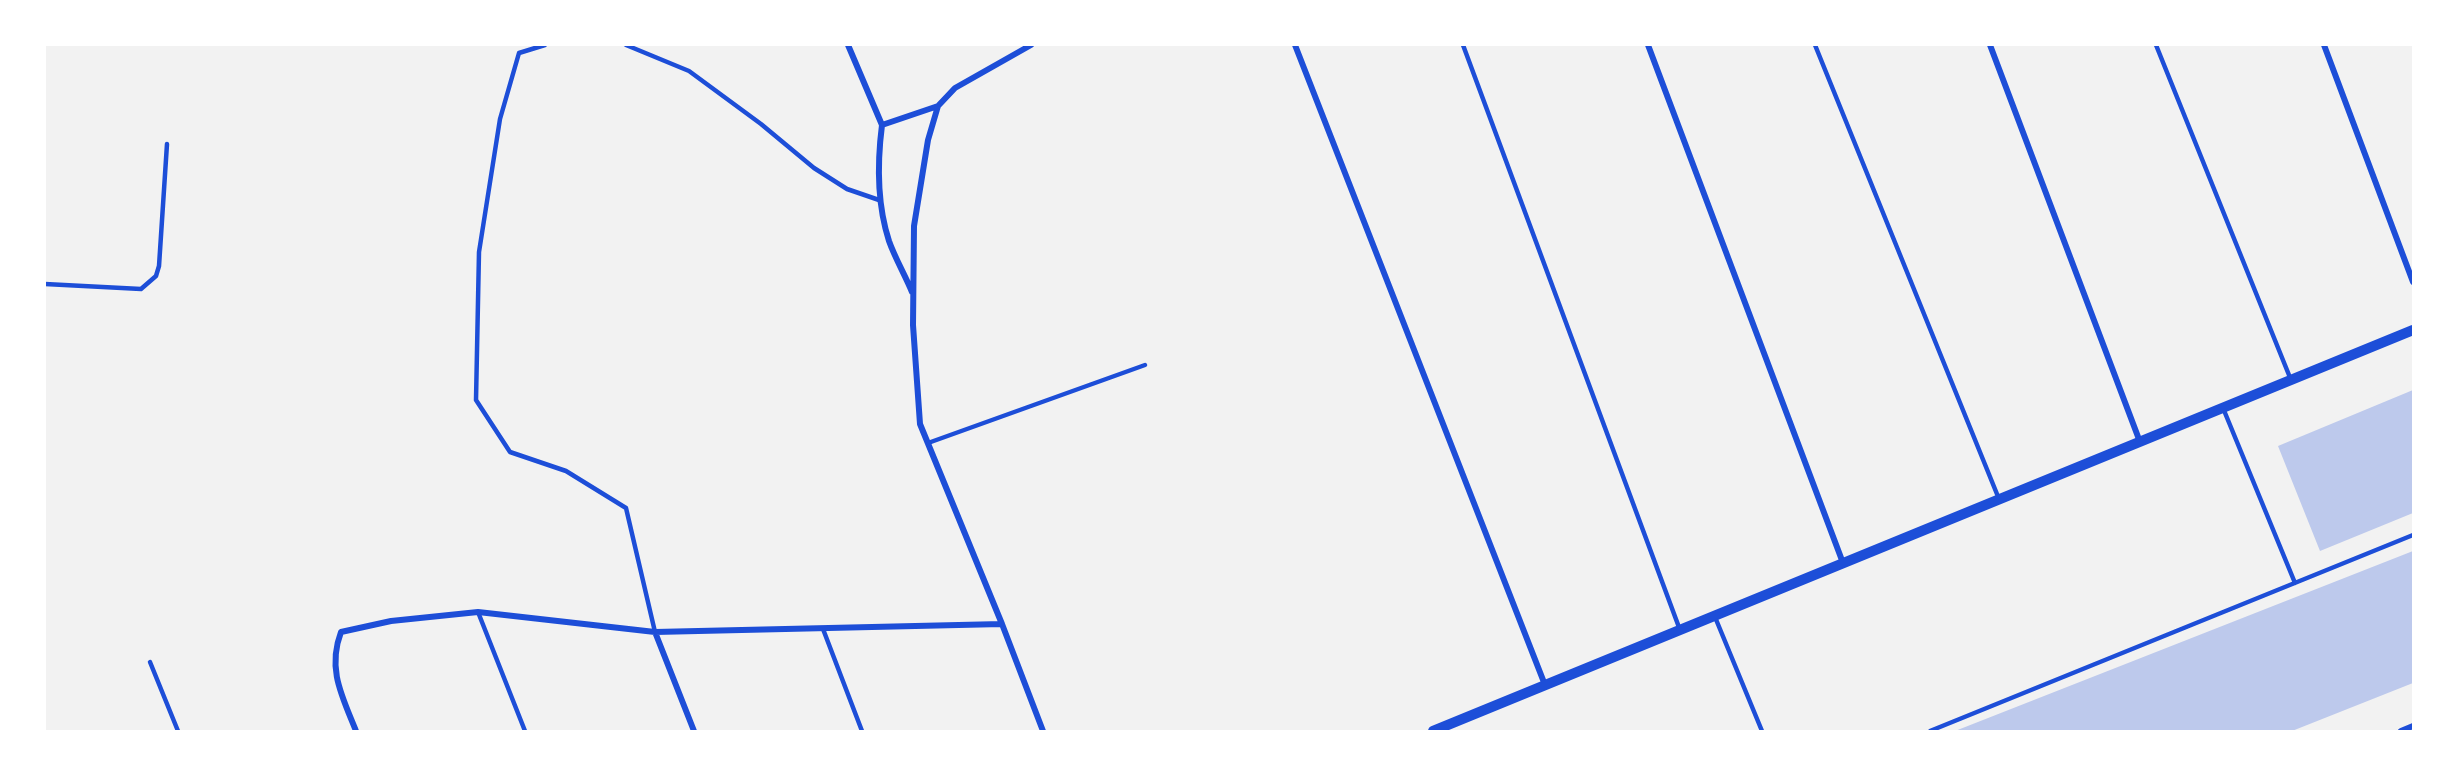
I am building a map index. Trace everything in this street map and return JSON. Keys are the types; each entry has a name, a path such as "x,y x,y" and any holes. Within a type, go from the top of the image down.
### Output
{"street":[{"path":"848,45 882,125 879,200 889,242 914,295"},
{"path":"882,125 938,106 956,88 1031,45"},
{"path":"1295,45 1545,685"},
{"path":"1648,45 1843,562"},
{"path":"1990,45 2140,442"},
{"path":"2324,45 2413,282"},
{"path":"938,106 928,140 915,226 913,324 920,424 1043,731"},
{"path":"1433,731 2413,330"},
{"path":"356,731 338,684 334,662 336,646 341,632 391,621 478,612 655,632 1002,624"},
{"path":"655,632 694,731"},
{"path":"2401,731 2413,726"}],"lane":[{"path":"545,45 519,53 500,119 479,252 476,400 510,452 566,471 626,508 655,632"},
{"path":"626,45 689,71 761,124 814,168 847,189 879,200"},
{"path":"1463,45 1680,630"},
{"path":"1815,45 1999,499"},
{"path":"2156,45 2291,380"},
{"path":"45,284 141,289 156,276 159,266 167,144"},
{"path":"928,443 1145,365"},
{"path":"2223,408 2295,583"},
{"path":"1930,731 2413,535"},
{"path":"478,612 525,731"},
{"path":"1715,616 1762,731"},
{"path":"823,629 862,731"},
{"path":"150,662 178,731"}],"building":[{"path":"2413,390 2413,513 2320,551 2278,446"},
{"path":"2413,551 2413,683 2292,731 1955,731"}]}
